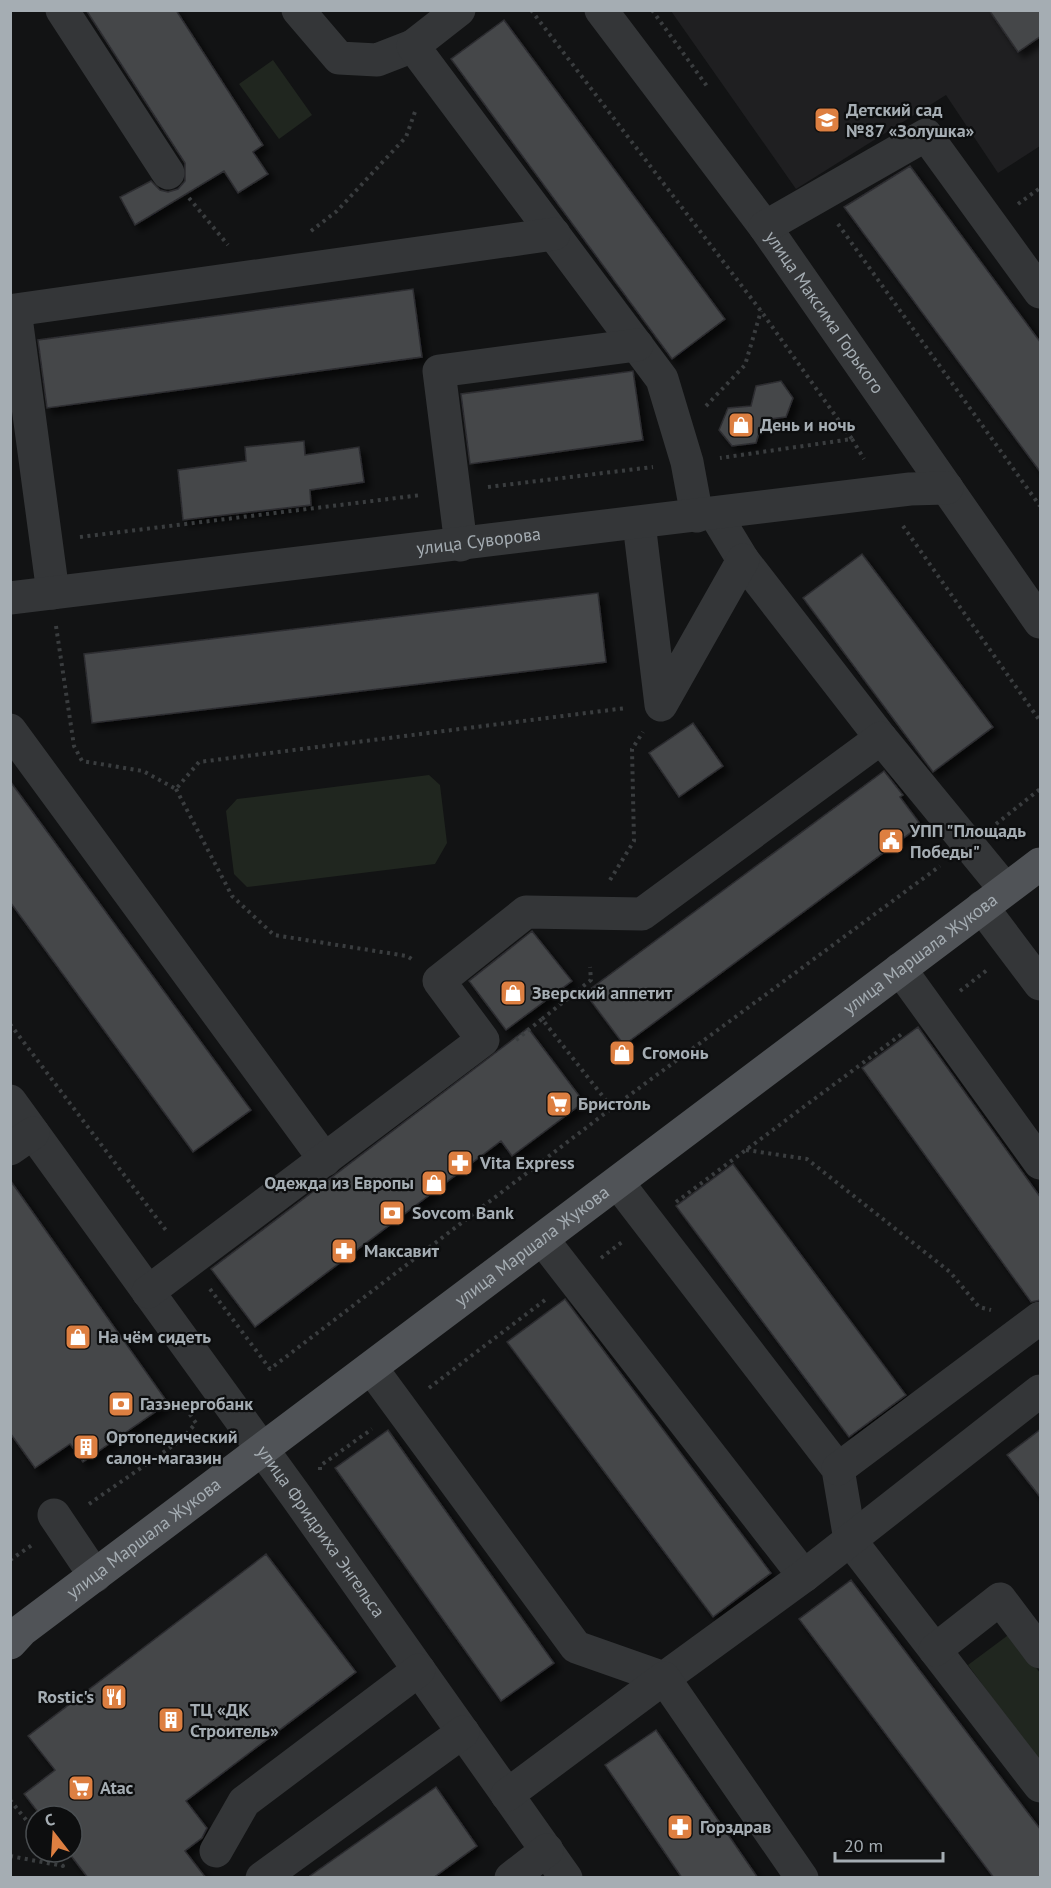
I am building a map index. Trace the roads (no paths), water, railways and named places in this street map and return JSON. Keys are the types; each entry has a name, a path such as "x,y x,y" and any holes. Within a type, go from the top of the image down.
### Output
{"main road":[{"name":"улица Маршала Жукова","path":"14,1636 1041,864"}],"street":[{"path":"62,10 168,173"},
{"path":"298,10 339,58 377,60 422,58 459,10"},
{"name":"улица Максима Горького","path":"601,10 765,227 1041,622"},
{"path":"422,58 662,379 706,515 881,738 969,845 1015,949 1041,984"},
{"path":"765,227 926,135 1041,292"},
{"path":"54,609 15,310 554,234"},
{"path":"461,545 439,371 637,345"},
{"name":"улица Суворова","path":"10,598 54,609 461,545 910,489 947,488"},
{"path":"639,523 661,705 743,560"},
{"path":"10,730 325,1160"},
{"path":"148,1292 483,1040 439,981 526,912 642,914 881,738"},
{"path":"900,969 1041,1163"},
{"name":"улица Фридриха Энгельса","path":"10,1101 22,1141 148,1292 263,1450 566,1878"},
{"path":"618,1183 838,1469 850,1540 1041,1786"},
{"path":"543,1240 804,1576"},
{"path":"838,1469 1039,1319"},
{"path":"372,1369 576,1647 664,1678 802,1878"},
{"path":"507,1795 804,1576 1041,1391"},
{"path":"57,1520 95,1576"},
{"path":"934,1650 1000,1599 1041,1652"},
{"path":"216,1851 244,1802 419,1670"},
{"path":"262,1878 463,1732"},
{"path":"511,1878 547,1850"}],"place":[{"name":"Детский сад №87 «Золушка»","path":"827,120"},
{"name":"День и ночь","path":"741,425"},
{"name":"УПП \"Площадь Победы\"","path":"891,841"},
{"name":"Зверский аппетит","path":"513,993"},
{"name":"Сгомонь","path":"622,1053"},
{"name":"Бристоль","path":"559,1104"},
{"name":"Vita Express","path":"460,1163"},
{"name":"Одежда из Европы","path":"434,1183"},
{"name":"Sovcom Bank","path":"392,1213"},
{"name":"Максавит","path":"344,1251"},
{"name":"На чём сидеть","path":"78,1337"},
{"name":"Газэнергобанк","path":"121,1404"},
{"name":"Ортопедический салон-магазин","path":"86,1447"},
{"name":"Rostic's","path":"114,1697"},
{"name":"ТЦ «ДК Строитель»","path":"171,1720"},
{"name":"Atac","path":"81,1788"},
{"name":"Горздрав","path":"680,1827"}]}
